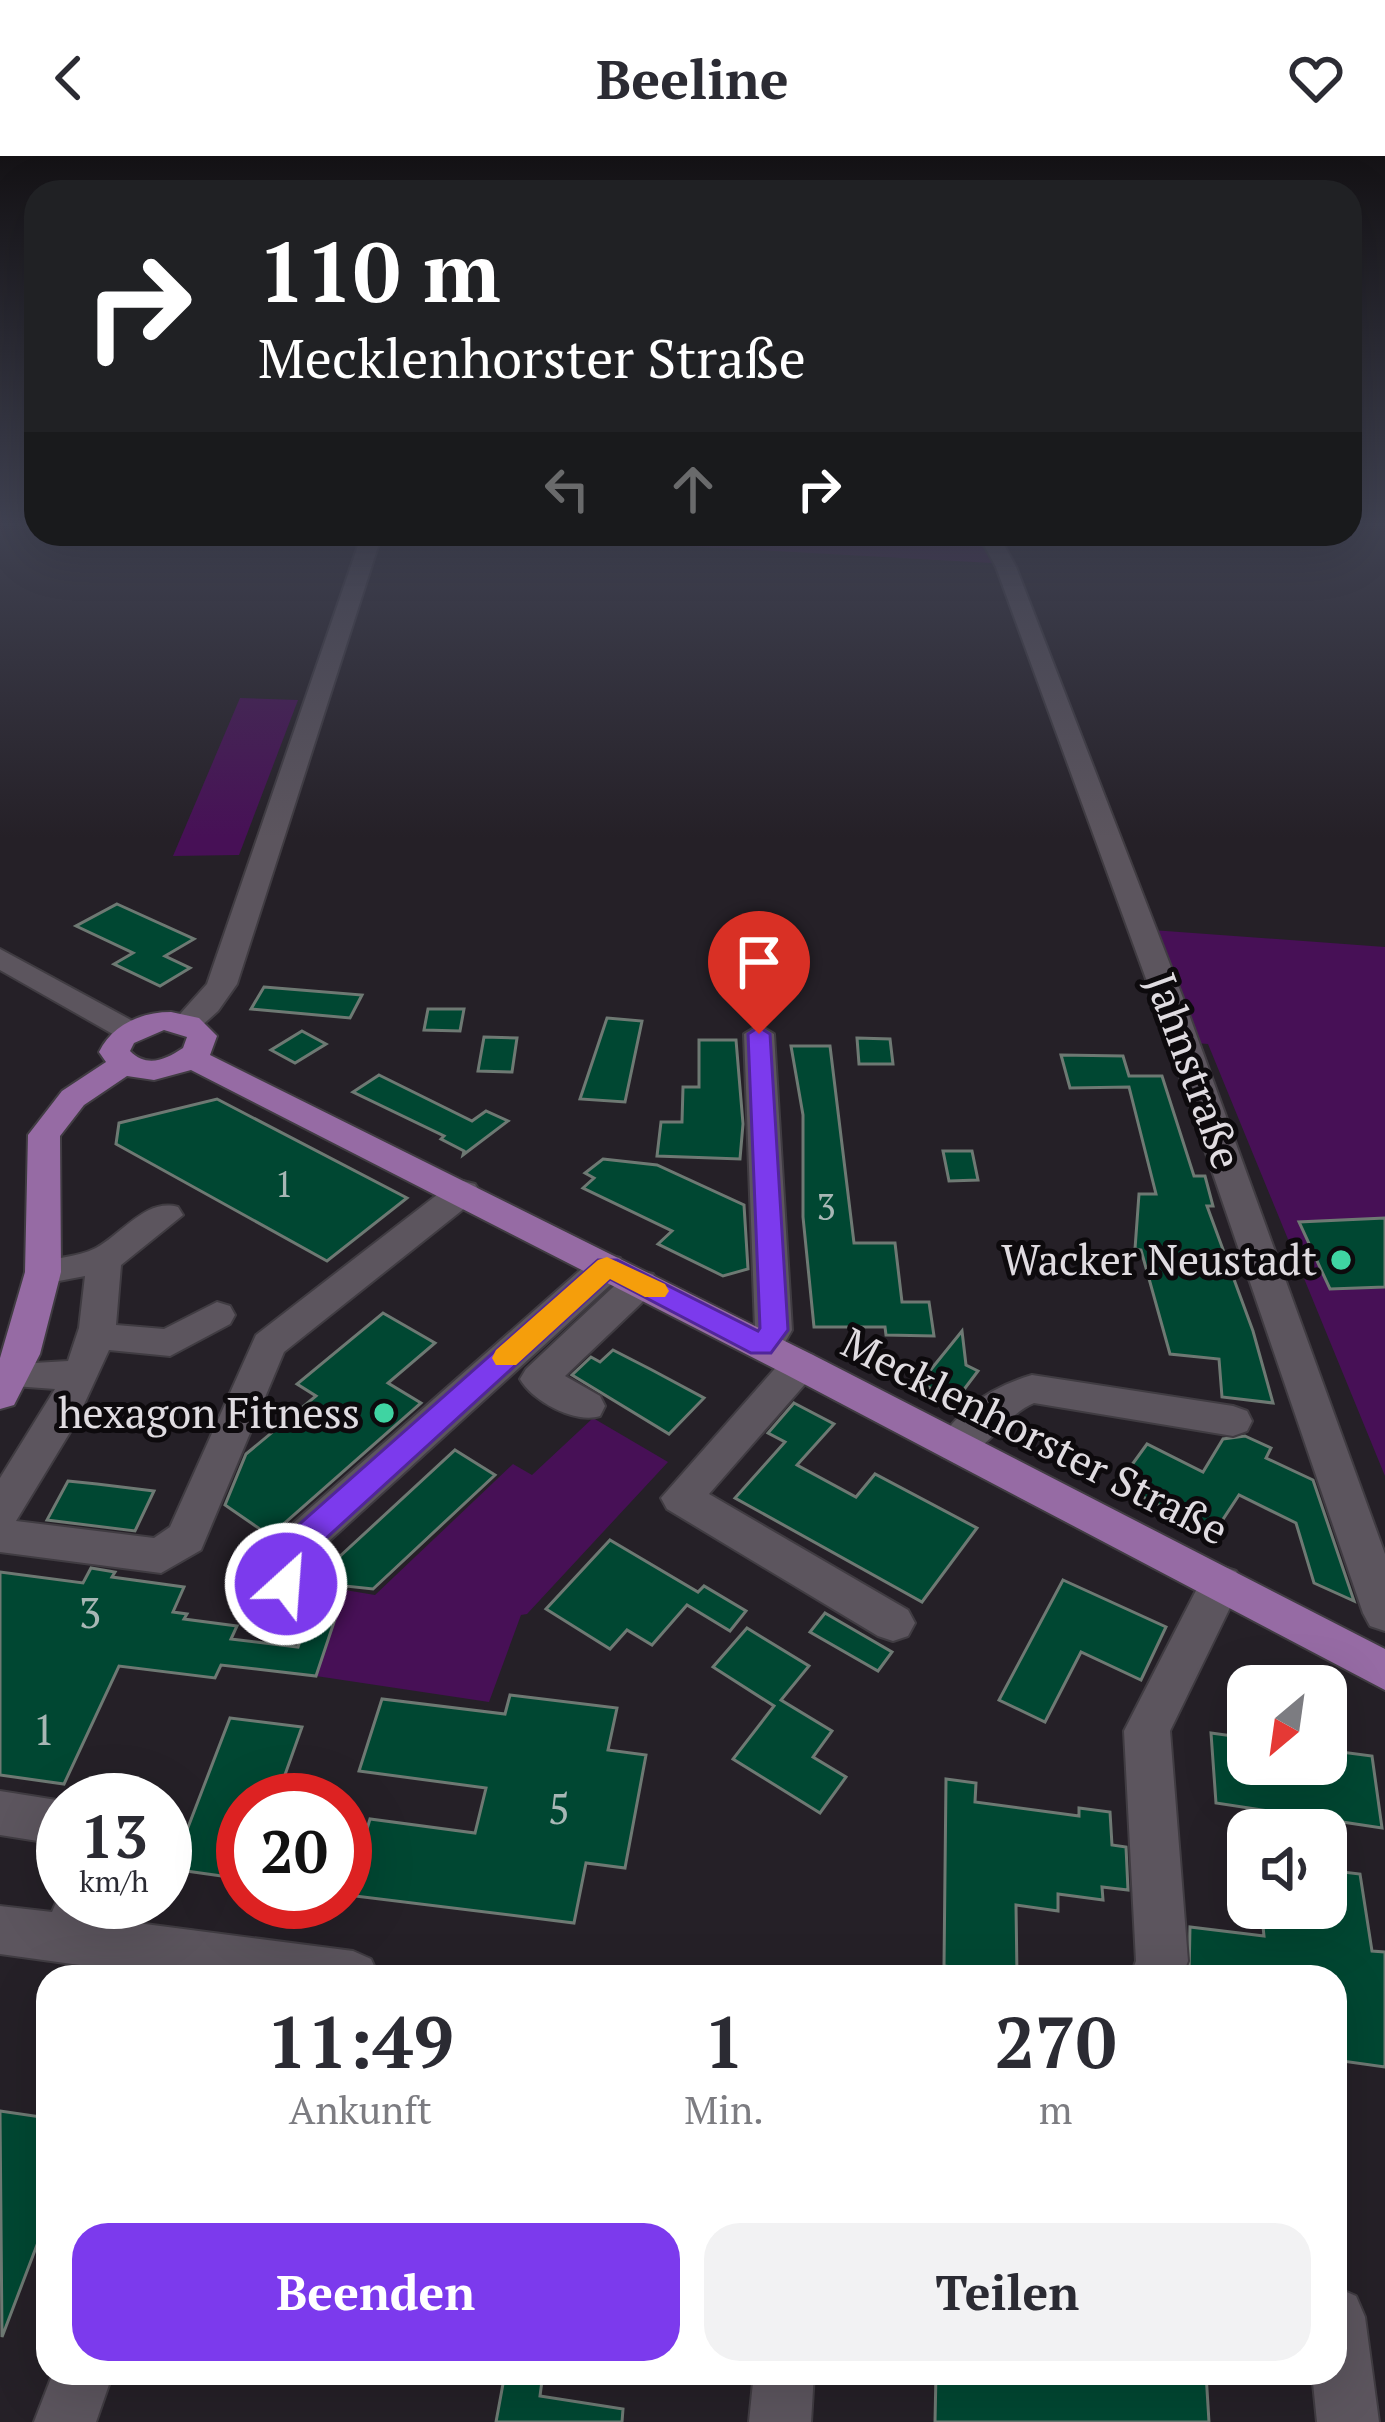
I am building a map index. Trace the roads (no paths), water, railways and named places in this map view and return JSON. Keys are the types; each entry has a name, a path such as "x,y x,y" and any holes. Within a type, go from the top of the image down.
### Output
{"main road":[{"path":"8,1370 43,1272 44,1135 73,1098 126,1048 159,1021 190,1040 162,1070 126,1048"},
{"name":"Mecklenhorster Straße","path":"190,1040 464,1192 1385,1670"}],"street":[{"path":"190,1040 222,984 341,627"},
{"name":"Jahnstraße","path":"1028,627 1168,998 1385,1613"},
{"path":"0,958 126,1048"},
{"path":"759,1034 774,1330 761,1346"},
{"path":"0,1529 4,1537 161,1556 186,1538 269,1344 464,1192"},
{"path":"43,1272 103,1260 166,1215"},
{"path":"0,1512 79,1375 96,1336 106,1290 103,1260"},
{"path":"586,1406 538,1379 624,1275"},
{"path":"274,1623 297,1545 624,1275"},
{"path":"96,1336 170,1343 217,1315"},
{"path":"800,1365 682,1498 893,1623"},
{"path":"8,1370 79,1375"},
{"path":"957,1446 998,1402 1031,1389 1233,1421"},
{"path":"1160,1965 1147,1731 1221,1583"},
{"path":"0,1813 36,1819"},
{"path":"0,1930 36,1925"},
{"path":"102,1929 218,1965"},
{"path":"65,2422 79,2385"},
{"path":"780,2422 783,2385"},
{"path":"1343,2385 1348,2422"}],"place":[{"name":"Wacker Neustadt","path":"1341,1260"},
{"name":"hexagon Fitness","path":"384,1413"}]}
